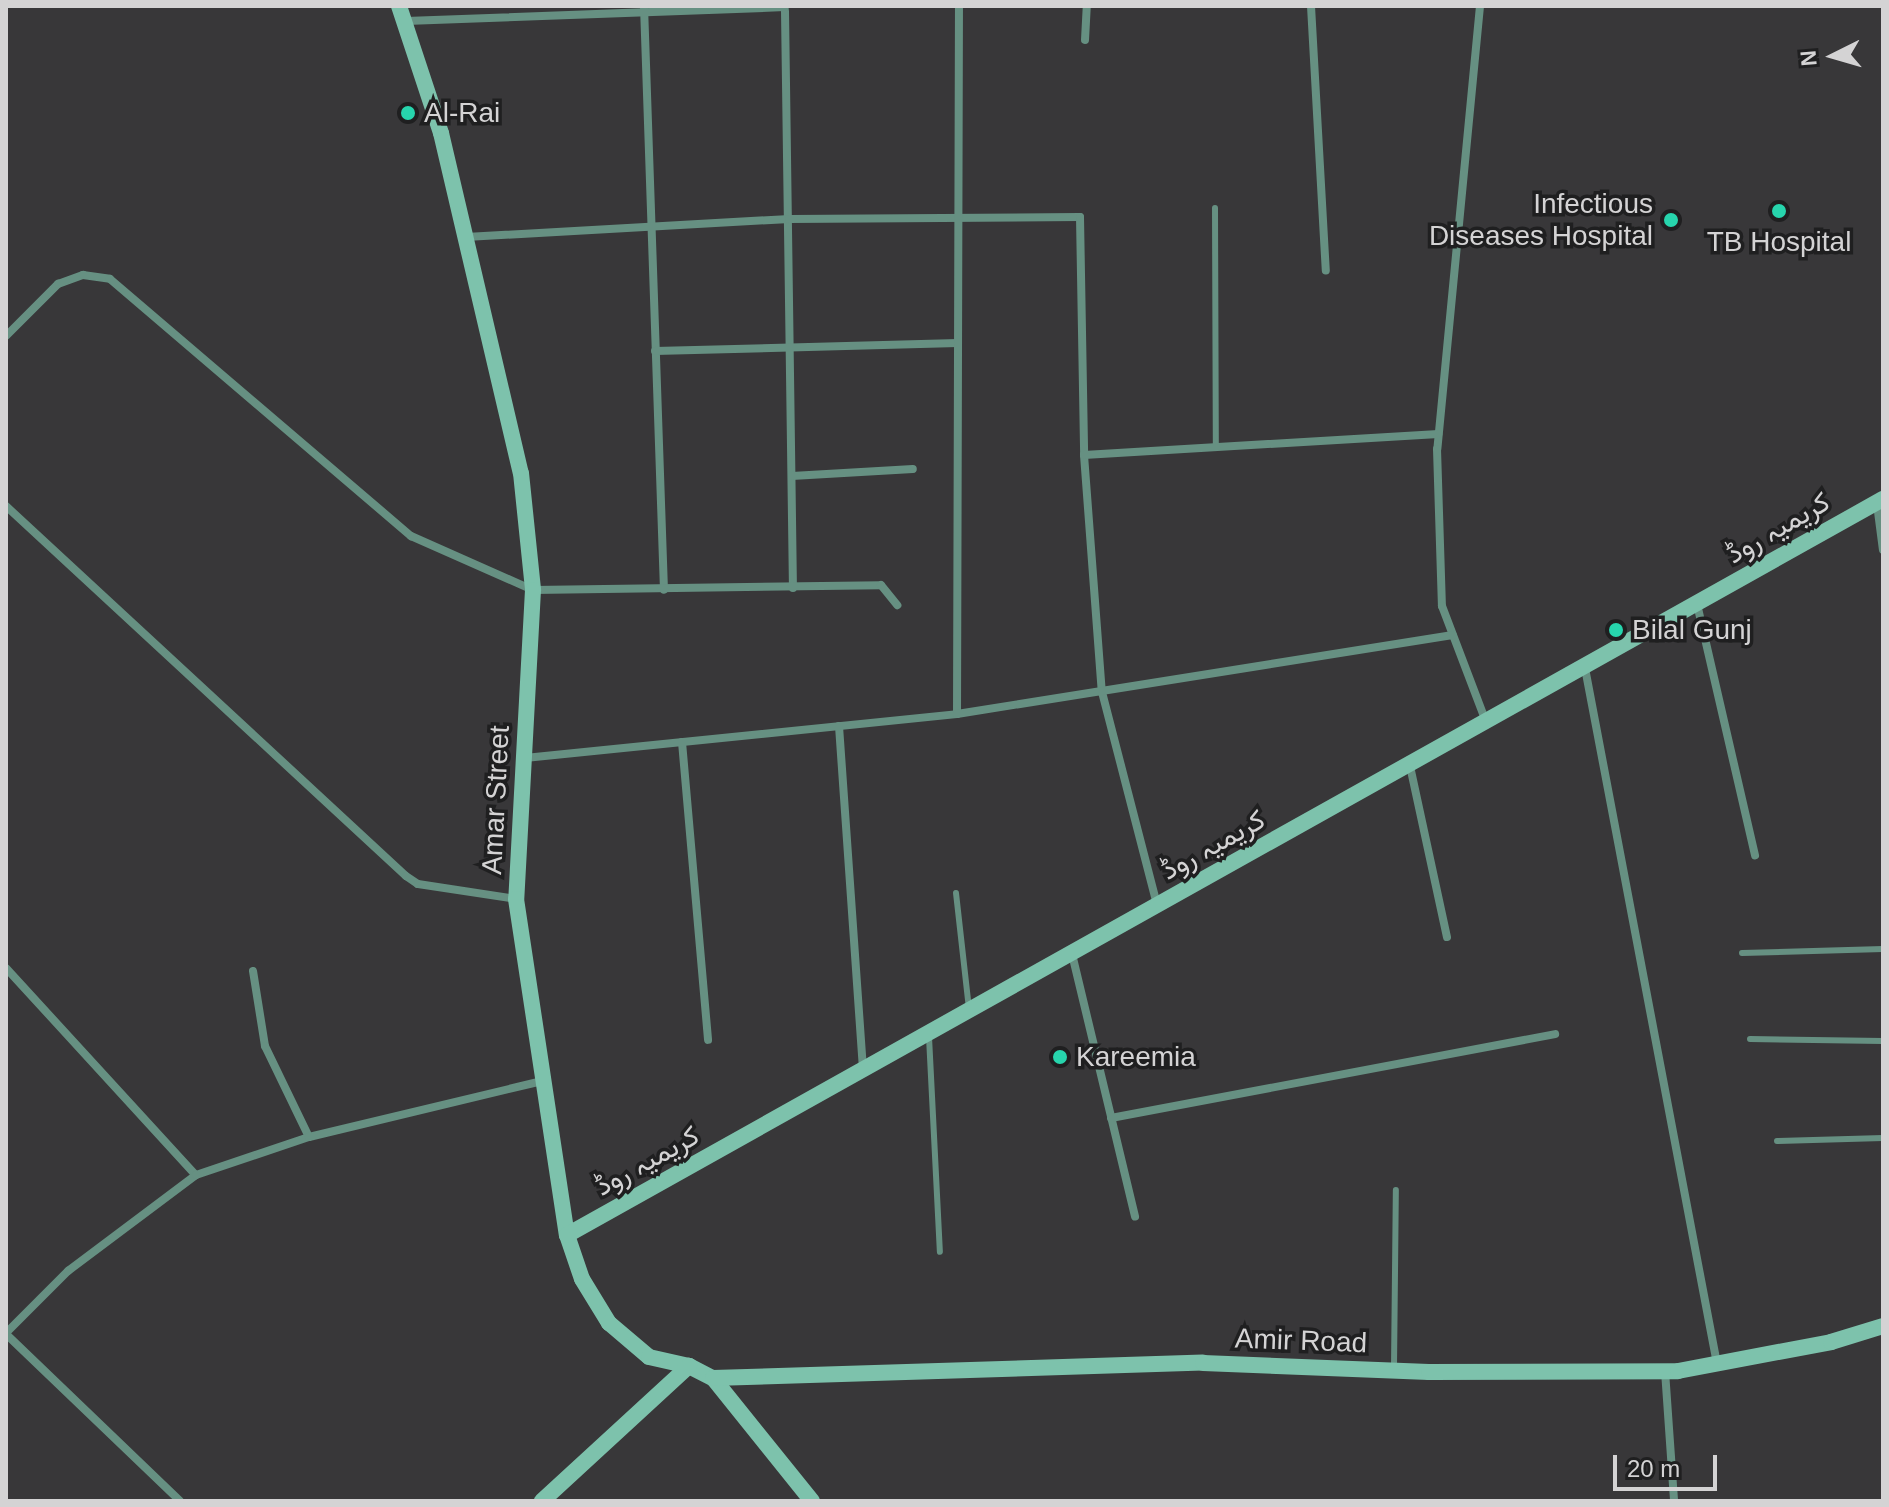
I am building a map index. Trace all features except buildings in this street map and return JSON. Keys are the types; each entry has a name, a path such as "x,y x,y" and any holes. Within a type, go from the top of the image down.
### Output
{"main road":[{"name":"Amar Street","path":"402,14 441,133 521,473 533,590 516,899 567,1235 582,1279 609,1323 649,1357 689,1366 713,1378 812,1501"},
{"name":"کریمیہ روڈ","path":"567,1235 1487,723 1880,500"},
{"name":"Amir Road","path":"713,1378 1203,1363 1394,1371 1665,1371 1717,1364 1883,1326"},
{"path":"542,1501 689,1366"}],"street":[{"path":"957,714 959,6"},
{"path":"1085,40 1087,6"},
{"path":"1311,6 1326,271"},
{"path":"1480,6 1438,434 1442,606 1487,723"},
{"path":"402,14 785,8 793,588"},
{"path":"644,10 664,590"},
{"path":"466,237 789,219 958,221 1080,217 1084,455 1102,692 1158,906"},
{"path":"6,336 58,284 83,275 110,279 411,536 533,590 881,585 897,605"},
{"path":"655,351 790,344 958,343"},
{"path":"1084,455 1438,434"},
{"path":"792,476 913,469"},
{"path":"1880,500 1883,550"},
{"path":"6,506 406,876 418,884 516,899"},
{"path":"1697,604 1755,855"},
{"path":"525,758 957,714 1453,635"},
{"path":"1585,668 1717,1364"},
{"path":"839,726 863,1070"},
{"path":"682,742 708,1040"},
{"path":"1410,766 1447,937"},
{"path":"1072,954 1135,1217"},
{"path":"6,968 196,1175"},
{"path":"253,971 265,1046 309,1137"},
{"path":"1111,1118 1555,1034"},
{"path":"180,1501 6,1334 68,1271 196,1175 309,1137 543,1081"},
{"path":"1665,1371 1674,1501"}],"lane":[{"path":"1215,208 1216,447"},
{"path":"956,893 969,1011"},
{"path":"1742,953 1883,949"},
{"path":"928,1034 940,1252"},
{"path":"1750,1039 1883,1041"},
{"path":"1777,1141 1883,1138"},
{"path":"1394,1371 1396,1190"}],"place":[{"name":"Al-Rai","path":"408,113"},
{"name":"TB Hospital","path":"1779,211"},
{"name":"Infectious Diseases Hospital","path":"1671,220"},
{"name":"Bilal Gunj","path":"1616,630"},
{"name":"Kareemia","path":"1060,1057"}]}
